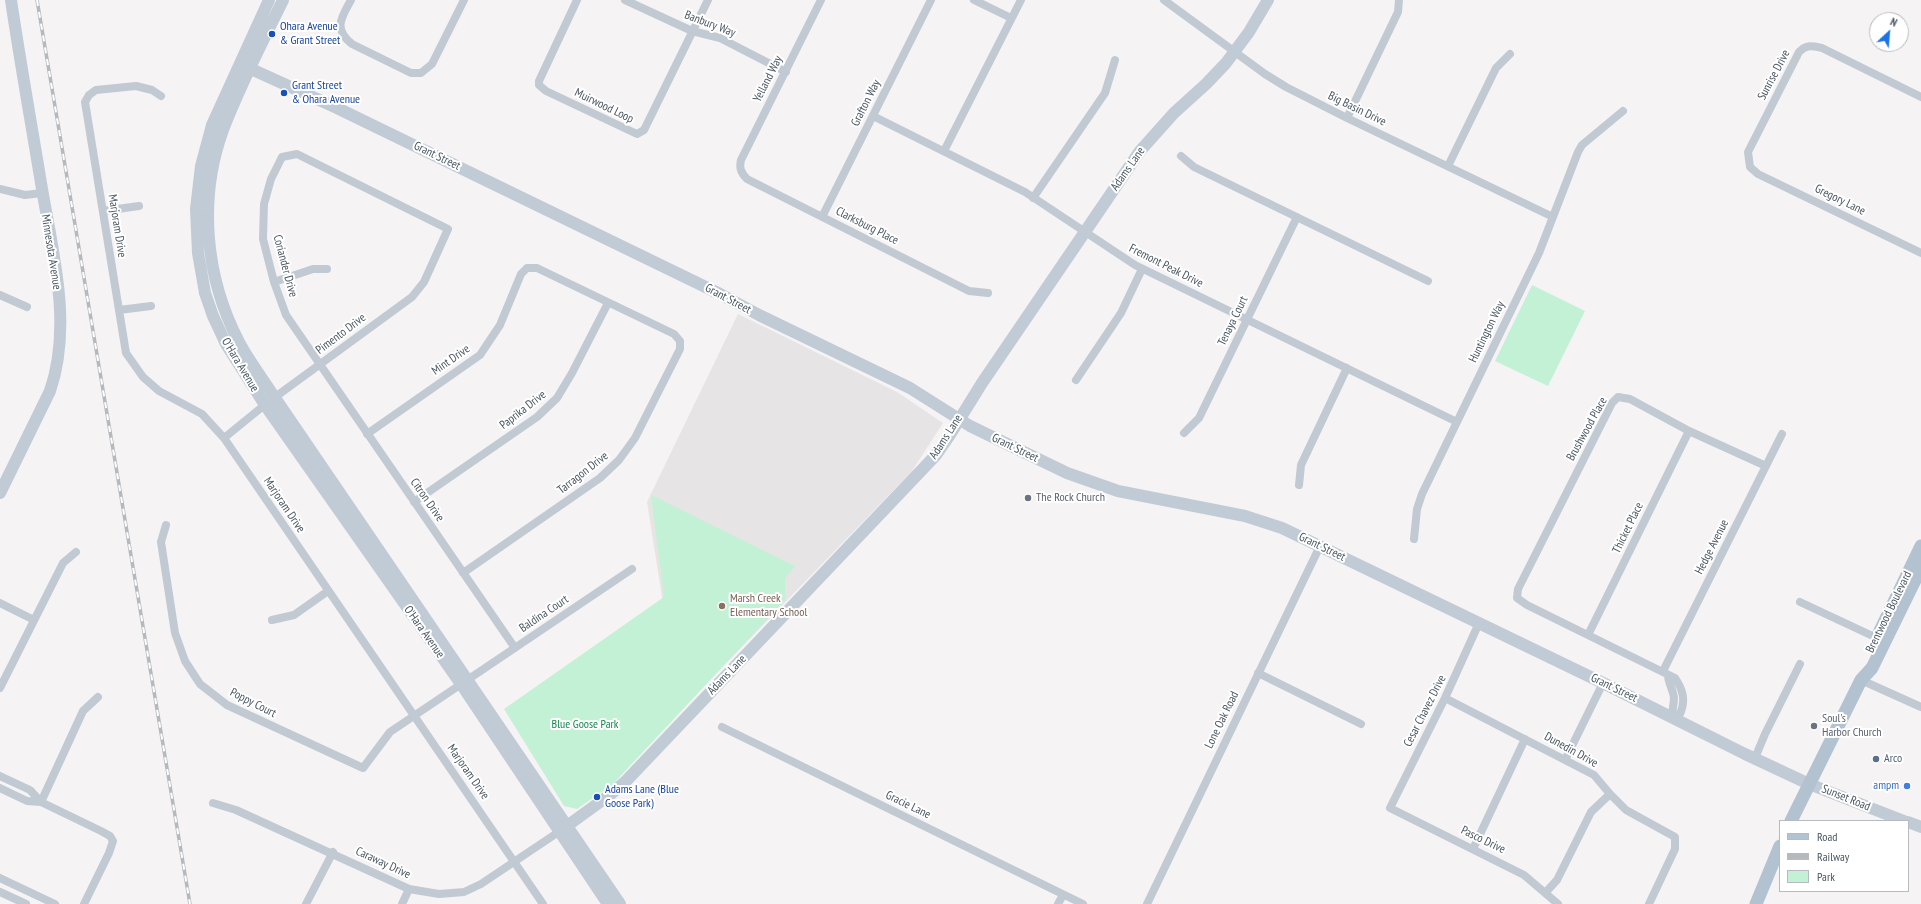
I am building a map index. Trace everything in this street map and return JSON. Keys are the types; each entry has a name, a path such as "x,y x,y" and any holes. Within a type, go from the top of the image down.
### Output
{"main road":[{"name":"Brentwood Boulevard","path":"1862,680 1863,666 1921,546"},
{"name":"Brentwood Boulevard","path":"1791,820 1862,680 1872,668 1921,568"},
{"path":"1756,904 1779,848"}],"street":[{"name":"Minnesota Avenue","path":"1,488 50,391 54,379 60,341 58,287 11,0"},
{"name":"O'Hara Avenue","path":"269,0 223,130 216,154 209,192 208,234 214,274 225,312 239,342 275,398 564,829 620,904"},
{"name":"O'Hara Avenue","path":"283,0 212,125 201,166 196,210 198,253 205,293 226,344 265,405 465,682"},
{"path":"350,0 341,20 340,30 344,38 352,44 411,73 421,73 432,64 464,0"},
{"name":"Muirwood Loop","path":"577,0 539,81 540,86 546,91 634,134 641,133 644,130 692,31"},
{"name":"Banbury Way","path":"625,0 692,31 720,38 786,72"},
{"path":"692,31 708,0"},
{"name":"Yelland Way","path":"740,170 742,160 821,0"},
{"name":"Grafton Way","path":"822,217 931,0"},
{"path":"974,0 1011,18"},
{"path":"944,151 1021,0"},
{"name":"Big Basin Drive","path":"1164,0 1265,74 1286,86 1346,118 1553,217"},
{"name":"Adams Lane","path":"564,829 611,794 652,753 928,465 1144,146 1174,113 1219,71 1249,32 1268,0"},
{"path":"1346,118 1398,12 1399,0"},
{"name":"Sunrise Drive","path":"1750,167 1748,152 1799,52 1803,48 1809,46 1822,48 1921,97"},
{"path":"1448,166 1496,68 1510,54"},
{"path":"1033,198 1105,93 1114,60"},
{"name":"Grant Street","path":"245,67 337,108 720,294 759,315 910,388 958,419 1068,474 1118,491 1245,516 1282,528 1809,784"},
{"name":"Marjoram Drive","path":"161,96 152,90 136,86 96,90 89,95 85,102 126,353 143,377 159,391 202,414 224,438 413,715 516,862 543,904"},
{"name":"Huntington Way","path":"1414,539 1416,509 1422,494 1539,253 1574,160 1582,146 1623,111"},
{"name":"Fremont Peak Drive","path":"873,116 944,151 1033,198 1084,233 1142,269 1457,422"},
{"name":"Pimento Drive","path":"224,438 265,405 412,297 424,282 448,229 297,154"},
{"name":"Coriander Drive","path":"297,154 282,157 271,180 264,204 263,239 274,282 286,315 320,366"},
{"path":"1180,156 1194,167 1428,281"},
{"name":"Gregory Lane","path":"1750,167 1758,174 1921,253"},
{"name":"Clarksburg Place","path":"740,170 747,180 969,291 988,293"},
{"path":"0,189 25,195 42,193"},
{"path":"103,211 139,206"},
{"name":"Tenaya Court","path":"1184,432 1199,418 1297,217"},
{"name":"Mint Drive","path":"367,434 480,355 500,325 521,274 527,268 537,268 608,303"},
{"path":"274,282 313,269 327,269"},
{"path":"1076,380 1121,313 1142,269"},
{"path":"0,295 27,307"},
{"name":"Tarragon Drive","path":"463,573 600,478 619,460 635,438 680,348 680,340 674,334 608,303"},
{"name":"Paprika Drive","path":"414,502 537,417 557,398 572,373 608,303"},
{"path":"119,310 151,306"},
{"name":"Citron Drive","path":"320,366 515,648"},
{"path":"1299,485 1301,464 1347,368"},
{"name":"Brushwood Place","path":"1588,635 1527,606 1517,598 1518,589 1612,403 1618,397 1630,400 1690,431 1766,466"},
{"name":"Thicket Place","path":"1588,635 1690,431"},
{"name":"Hedge Avenue","path":"1666,673 1782,434"},
{"name":"Poppy Court","path":"166,525 162,542 175,633 185,662 200,684 227,705 363,768"},
{"name":"Lone Oak Road","path":"1147,904 1320,546"},
{"path":"0,688 63,563 76,552"},
{"name":"Baldina Court","path":"363,768 390,732 632,568"},
{"path":"272,620 294,615 328,591"},
{"path":"1800,602 1877,638"},
{"path":"0,603 34,620"},
{"name":"Cesar Chavez Drive","path":"1390,808 1445,698 1479,623"},
{"path":"1588,635 1666,673 1674,695 1672,718"},
{"path":"1755,758 1765,734 1800,664"},
{"path":"1258,673 1361,724"},
{"path":"1862,680 1921,707"},
{"path":"1565,760 1603,683"},
{"path":"41,802 83,711 98,697"},
{"name":"Dunedin Drive","path":"1445,698 1594,775 1626,810 1675,837 1675,849 1649,904"},
{"name":"Gracie Lane","path":"722,727 1083,904"},
{"path":"1473,849 1525,739"},
{"path":"0,776 30,790 41,802 110,836 113,841 109,853 84,904"},
{"name":"Sunset Road","path":"1809,784 1901,820"},
{"path":"0,788 27,801 41,802"},
{"path":"1546,892 1557,880 1591,812 1610,794"},
{"name":"Caraway Drive","path":"212,803 236,810 333,852 409,889 439,894 464,892 481,884 564,829"},
{"name":"Pasco Drive","path":"1390,808 1524,875 1546,892 1558,904"},
{"path":"1909,822 1921,827"},
{"name":"O'Hara Avenue","path":"564,829 608,904"},
{"path":"306,904 333,852"},
{"path":"0,878 55,904"},
{"path":"402,904 409,889"},
{"path":"0,892 26,904"},
{"path":"1058,904 1063,895"}],"shaded area":[{"name":"Marsh Creek Elementary School","path":"738,314 897,392 943,423 912,471 680,711 647,502"}],"green space":[{"path":"1532,285 1585,311 1548,386 1495,361"},
{"name":"Blue Goose Park","path":"651,495 795,566 785,578 785,600 613,784 577,809 564,806 504,709 664,597"}],"railway":[{"path":"37,0 190,904"}],"place":[{"name":"Ohara Avenue & Grant Street","path":"272,34"},
{"name":"Grant Street & Ohara Avenue","path":"284,93"},
{"name":"The Rock Church","path":"1028,498"},
{"name":"Marsh Creek Elementary School","path":"722,606"},
{"name":"Soul's Harbor Church","path":"1814,726"},
{"name":"Arco","path":"1876,759"},
{"name":"ampm","path":"1907,786"},
{"name":"Adams Lane (Blue Goose Park)","path":"597,797"}]}
